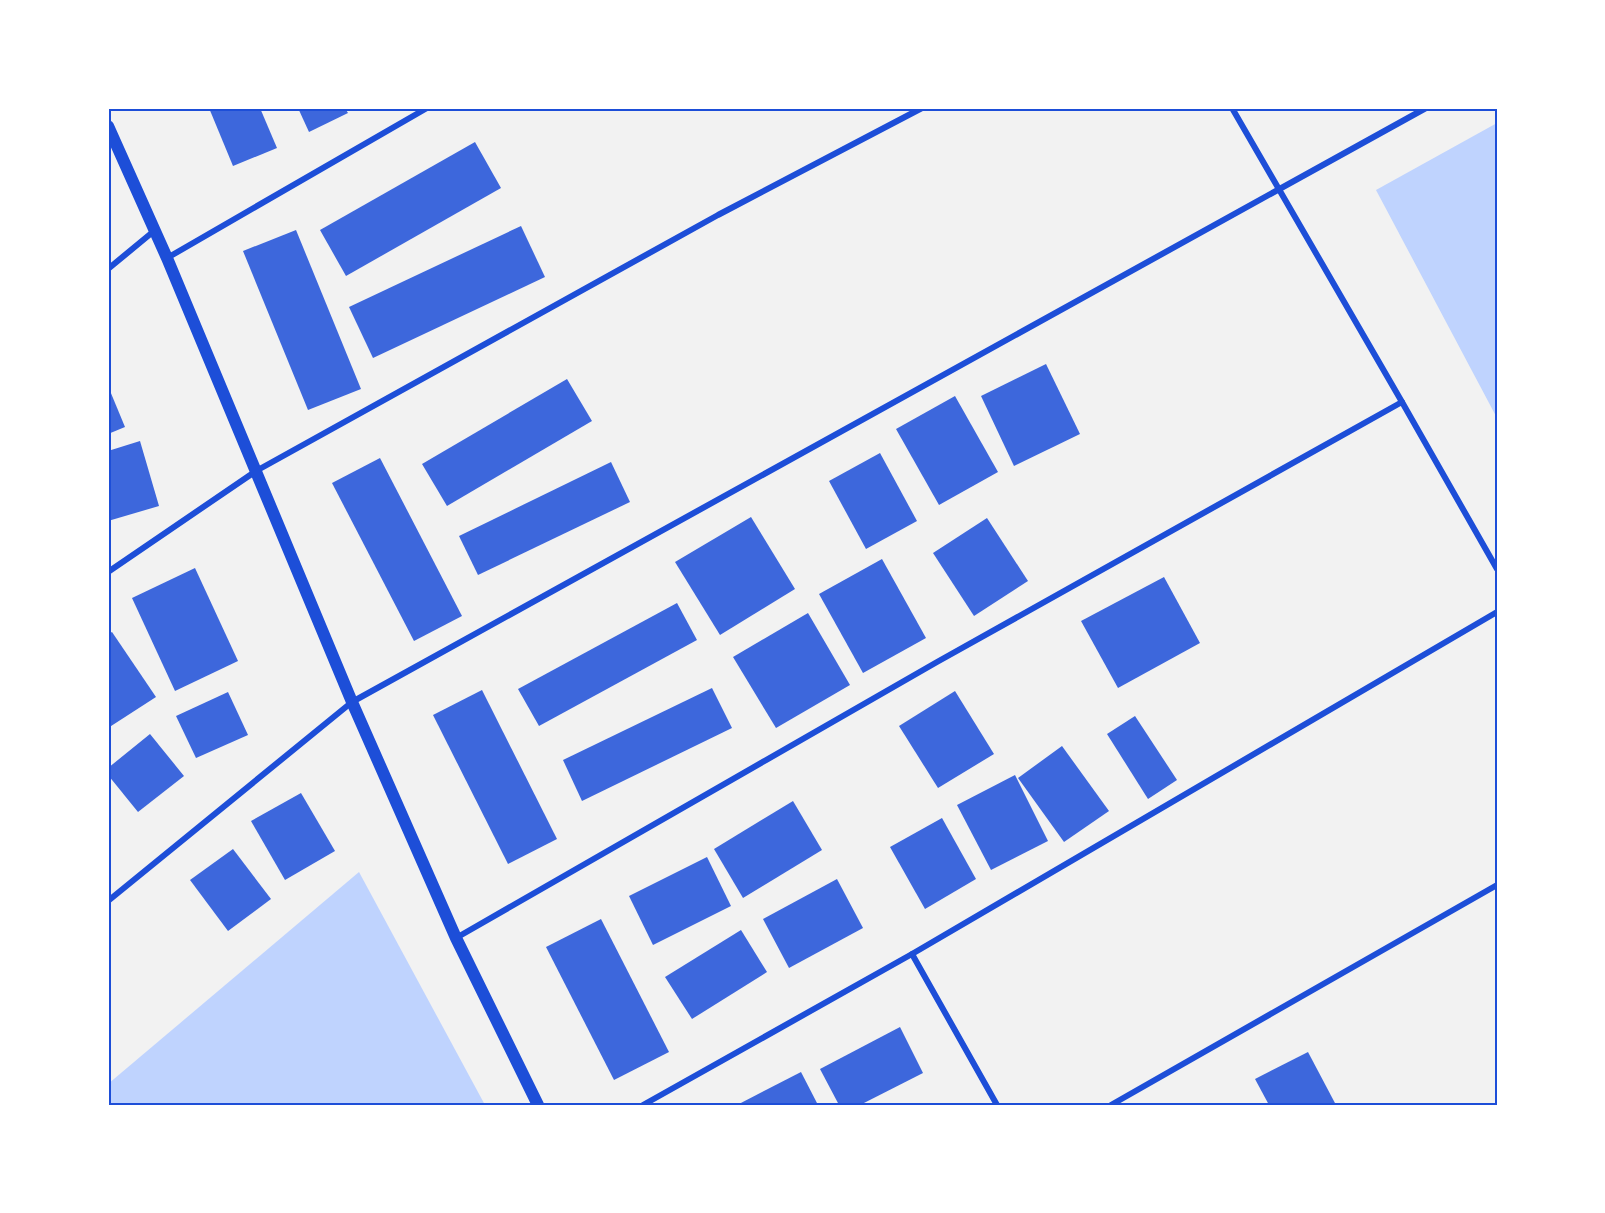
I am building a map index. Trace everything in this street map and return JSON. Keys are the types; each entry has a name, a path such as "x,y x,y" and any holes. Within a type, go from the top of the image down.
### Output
{"main road":[{"path":"108,126 167,258 352,702 456,938 538,1105"}],"street":[{"path":"167,258 428,108"},
{"path":"108,572 256,471 718,215 922,108"},
{"path":"1232,108 1497,569"},
{"path":"108,901 352,702 1425,108"},
{"path":"108,269 154,231"},
{"path":"456,938 937,662 1402,402"},
{"path":"643,1105 912,954 1497,612"},
{"path":"1111,1105 1497,885"},
{"path":"912,954 997,1105"}],"water":[{"path":"1497,123 1497,418 1376,190"},
{"path":"359,872 485,1105 108,1105 108,1084"}],"building":[{"path":"209,108 260,108 277,148 233,166"},
{"path":"298,108 345,108 348,113 309,132"},
{"path":"475,142 501,188 346,276 320,230"},
{"path":"521,226 545,277 373,358 349,307"},
{"path":"296,230 361,389 308,410 243,251"},
{"path":"1046,364 1080,434 1014,466 981,396"},
{"path":"567,379 592,421 447,506 422,464"},
{"path":"108,386 125,427 108,434"},
{"path":"955,396 998,472 939,505 896,429"},
{"path":"140,441 159,506 108,521 108,451"},
{"path":"880,453 917,521 866,549 829,481"},
{"path":"380,458 462,616 414,641 332,483"},
{"path":"611,462 630,502 478,575 459,536"},
{"path":"751,517 795,589 720,635 675,562"},
{"path":"987,518 1028,581 974,616 933,553"},
{"path":"882,559 926,638 863,673 819,594"},
{"path":"195,568 238,661 175,691 132,598"},
{"path":"1164,577 1200,643 1118,688 1081,621"},
{"path":"677,603 697,640 539,726 518,689"},
{"path":"808,613 850,685 776,728 733,657"},
{"path":"112,632 156,697 108,728 108,634"},
{"path":"712,688 732,728 582,801 563,760"},
{"path":"482,690 557,839 508,864 433,715"},
{"path":"955,691 994,754 938,788 899,726"},
{"path":"228,692 248,735 196,758 176,716"},
{"path":"1135,716 1177,780 1148,799 1107,734"},
{"path":"150,734 184,776 138,812 108,775 108,768"},
{"path":"1062,746 1109,811 1064,842 1018,778"},
{"path":"1015,775 1048,841 991,870 957,805"},
{"path":"301,793 335,851 285,880 251,821"},
{"path":"793,801 822,850 743,898 714,849"},
{"path":"942,818 976,879 925,909 890,847"},
{"path":"233,849 271,899 228,931 190,880"},
{"path":"707,857 731,906 653,945 629,896"},
{"path":"837,879 863,928 789,968 763,919"},
{"path":"601,919 669,1052 614,1080 546,947"},
{"path":"741,930 767,972 692,1019 665,977"},
{"path":"900,1027 923,1073 860,1105 839,1105 820,1069"},
{"path":"1308,1052 1336,1105 1269,1105 1255,1079"},
{"path":"801,1072 818,1105 737,1105"}]}
